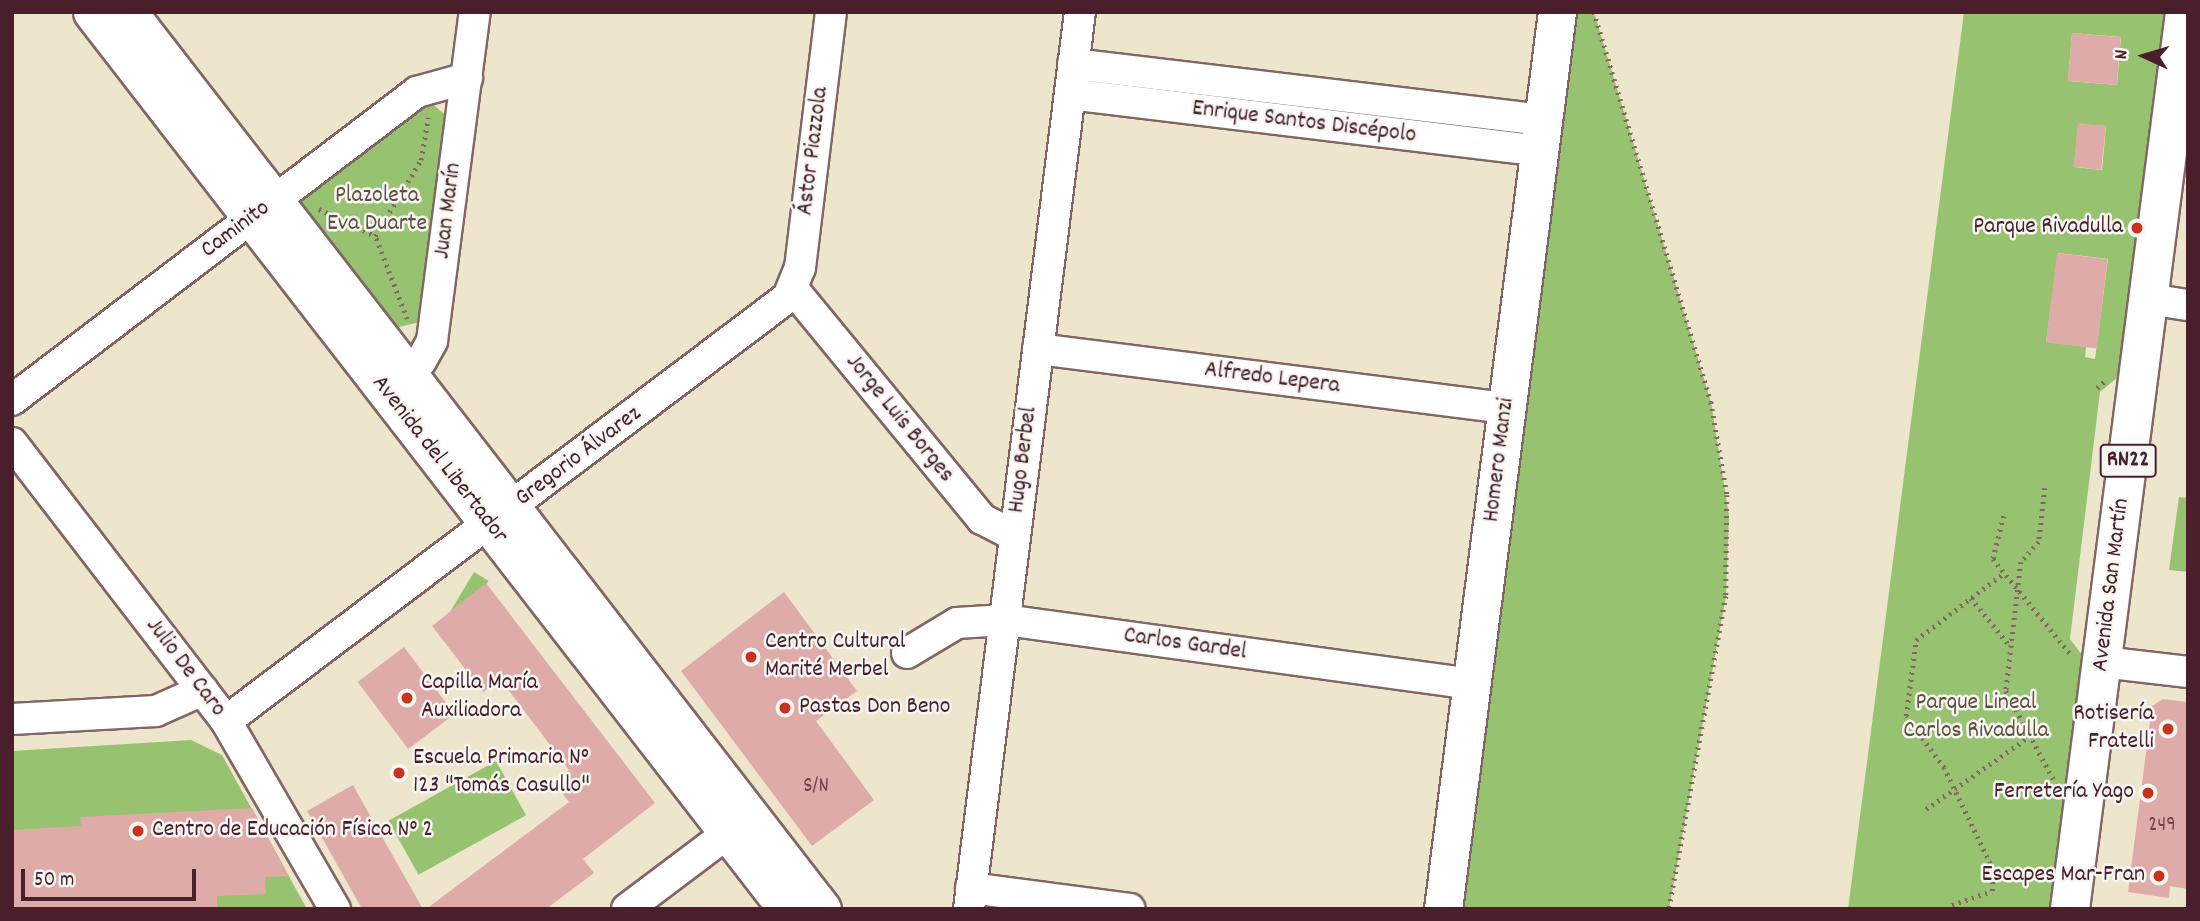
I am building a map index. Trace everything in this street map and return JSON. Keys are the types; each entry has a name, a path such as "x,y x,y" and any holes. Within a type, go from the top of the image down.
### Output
{"highway":[{"name":"Avenida San Martín","path":"2170,302 2185,12"},
{"name":"Avenida San Martín","path":"2070,909 2103,664 2188,201"},
{"name":"Avenida San Martín","path":"2097,909 2103,664"}],"main road":[{"name":"Avenida del Libertador","path":"92,12 284,207"},
{"name":"Avenida del Libertador","path":"128,12 284,207 397,382 500,516 821,909"},
{"name":"Homero Manzi","path":"1443,909 1557,12"},
{"name":"Avenida del Libertador","path":"500,516 728,833 787,909"}],"street":[{"name":"Juan Marín","path":"397,382 426,355 434,334 475,12"},
{"name":"Ástor Piazzola","path":"793,289 831,12"},
{"name":"Hugo Berbel","path":"970,899 1080,12"},
{"name":"Enrique Santos Discépolo","path":"1073,64 1541,136"},
{"name":"Caminito","path":"12,400 284,207 425,87 467,78"},
{"name":"Enrique Santos Discépolo","path":"1070,94 1541,136"},
{"name":"Gregorio Álvarez","path":"226,721 775,311 793,289"},
{"name":"Jorge Luis Borges","path":"793,289 982,519 1015,536"},
{"name":"Alfredo Lepera","path":"1038,349 1507,408"},
{"name":"Julio De Caro","path":"12,443 226,721 335,909"},
{"name":"Carlos Gardel","path":"906,653 957,623 1005,620 1472,684"},
{"path":"2103,664 2188,672"},
{"path":"12,719 167,709 203,690"},
{"path":"627,909 728,833"},
{"path":"970,899 1130,909"}],"path":[{"path":"1594,12 1712,402 1728,506 1726,596 1669,909"},
{"path":"375,236 421,160 428,118"},
{"path":"284,207 314,218"},
{"path":"284,207 375,236"},
{"path":"375,236 407,318"},
{"path":"2045,488 2039,542 2021,562 2006,691 2058,789"},
{"path":"2004,516 1991,551 2004,573 2018,590 2103,664"},
{"path":"1952,905 1992,891 1993,870 1952,790 1944,768 1906,716 1916,640 2004,573"},
{"path":"1971,598 2011,647"},
{"path":"1926,809 2030,736"}],"green space":[{"path":"1573,12 1594,12 1711,402 1729,516 1726,596 1669,909 1459,909"},
{"name":"Parque Lineal Carlos Rivadulla","path":"1964,12 2170,12 2119,376 2100,392 2070,639 2086,660 2056,909 1848,909","holes":["2072,33 2121,37 2117,85 2068,81","2078,124 2106,126 2102,170 2074,167","2058,253 2108,259 2095,359 2085,357 2086,347 2046,342"]},
{"name":"Plazoleta Eva Duarte","path":"430,102 448,117 420,322 395,328 296,205 302,190 408,107"},
{"path":"2179,497 2188,498 2188,572 2169,570"},
{"path":"474,572 489,581 455,637 440,629"},
{"name":"Centro de Educación Física N° 2","path":"191,740 222,755 307,909 12,909 12,751"},
{"path":"496,761 526,815 418,875 388,821"}],"building":[{"path":"2072,33 2121,37 2117,85 2068,81"},
{"path":"2078,123 2106,126 2101,170 2073,167"},
{"path":"2057,253 2108,259 2097,349 2046,342"},
{"path":"486,583 655,803 583,859 594,873 546,909 426,909 569,802 554,782 569,770 500,679 483,692 432,626"},
{"path":"784,592 857,691 816,721 874,800 812,846 681,671"},
{"name":"Capilla María Auxiliadora","path":"404,647 455,714 408,749 358,682"},
{"path":"2163,699 2188,702 2188,889 2170,886 2169,898 2128,892 2152,706"},
{"path":"353,785 423,909 362,909 307,811"},
{"path":"252,808 289,876 265,877 266,894 217,896 217,909 12,909 12,830 81,826 80,817"}],"place":[{"name":"Parque Rivadulla","path":"2137,228"},
{"name":"Centro Cultural Marité Merbel","path":"751,657"},
{"name":"Capilla María Auxiliadora","path":"407,698"},
{"name":"Pastas Don Beno","path":"785,708"},
{"name":"Rotisería Fratelli","path":"2168,729"},
{"name":"Escuela Primaria N° 123 \"Tomás Casullo\"","path":"399,773"},
{"name":"Ferretería Yago","path":"2148,793"},
{"name":"Centro de Educación Física N° 2","path":"138,831"},
{"name":"Escapes Mar-Fran","path":"2159,876"}]}
